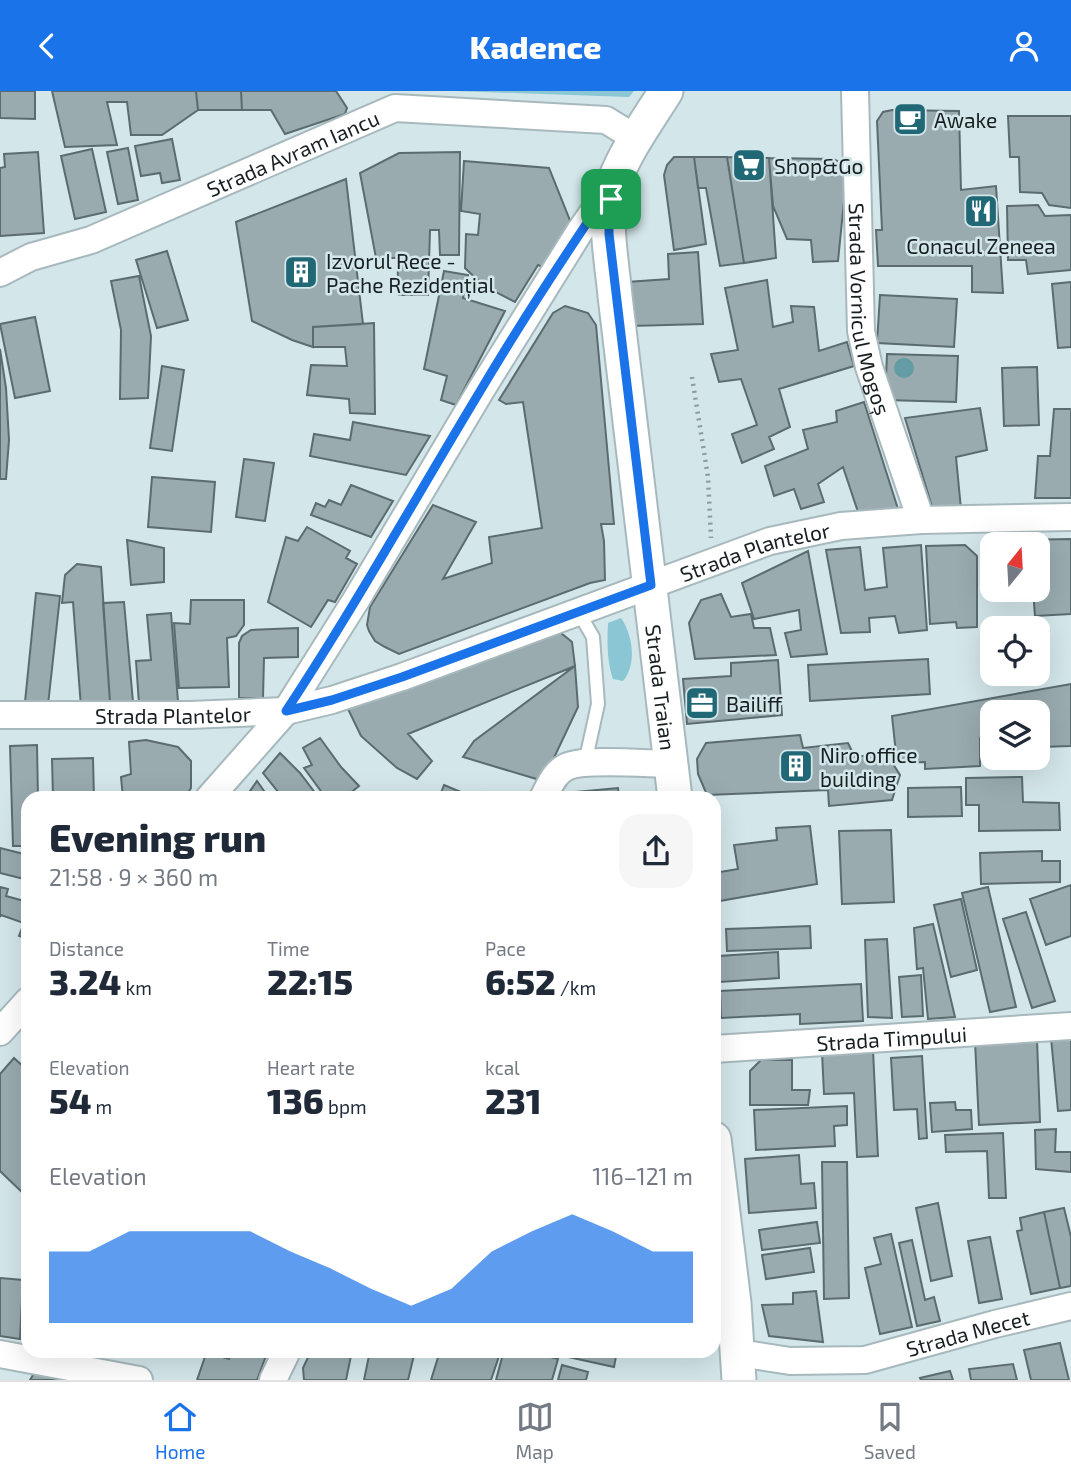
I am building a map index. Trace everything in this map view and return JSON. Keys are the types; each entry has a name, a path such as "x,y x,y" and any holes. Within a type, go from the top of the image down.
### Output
{"street":[{"name":"Strada Traian","path":"666,91 614,183 609,234 674,791"},
{"name":"Strada Vornicul Mogoș","path":"855,91 861,331 869,367 920,520"},
{"name":"Strada Avram Iancu","path":"0,273 31,257 91,240 389,99 606,120 637,139"},
{"path":"215,791 286,711 481,390 580,231 614,183"},
{"path":"0,258 31,257"},
{"name":"Strada Plantelor","path":"0,715 190,715 286,711 404,682 770,541 841,526 920,520 1071,517"},
{"path":"546,791 551,781 566,767 585,764 671,764"},
{"path":"0,1032 21,1009"},
{"name":"Strada Timpului","path":"721,1049 1071,1026"},
{"path":"721,1203 739,1367"},
{"name":"Strada Mecet","path":"739,1367 790,1361 865,1360 995,1324 1071,1307"},
{"path":"0,1353 21,1357"},
{"path":"26,1358 139,1380"},
{"path":"273,1380 284,1358"},
{"name":"Strada Mecet","path":"843,1380 865,1360"}],"lane":[{"path":"579,613 593,637 598,704 585,764"}],"path":[{"path":"692,377 708,477 712,563"}],"shaded area":[{"path":"454,91 634,91 629,97"},
{"path":"621,618 632,650 630,667 623,681 613,679 608,645 608,623"}],"building":[{"path":"0,91 35,91 35,119 0,118"},
{"path":"52,91 196,91 198,110 162,135 131,135 127,102 107,102 117,145 65,147"},
{"path":"196,91 241,91 242,110 198,110"},
{"path":"241,91 336,91 347,108 345,114 285,134 271,110 242,110"},
{"path":"959,111 961,190 996,186 1003,293 972,292 972,266 878,266 876,230 882,230 877,121 883,112"},
{"path":"1008,116 1071,116 1071,208 1049,205 1042,193 1020,192 1019,157 1010,157"},
{"path":"172,139 180,180 162,183 160,173 141,176 135,146"},
{"path":"128,148 138,200 118,204 107,152"},
{"path":"92,149 106,212 75,219 61,156"},
{"path":"38,152 44,233 0,236 0,168 5,167 4,154"},
{"path":"460,152 459,255 440,255 439,230 430,230 428,295 399,295 397,258 376,258 360,173 399,153"},
{"path":"674,157 694,157 706,244 674,250 664,175 667,165"},
{"path":"694,157 727,157 744,263 720,266 706,188 698,188"},
{"path":"727,157 769,158 776,258 744,263"},
{"path":"769,158 833,159 842,163 847,171 838,261 813,262 811,240 787,239 773,206"},
{"path":"464,161 549,168 571,223 545,268 538,265 515,302 484,286 465,268 466,234 478,235 480,214 461,211"},
{"name":"Izvorul Rece - Pache Rezidențial","path":"346,179 363,324 313,327 313,347 252,321 236,222"},
{"path":"1038,205 1045,216 1071,215 1071,270 1028,274 1026,260 1008,260 1007,206"},
{"path":"167,251 188,320 157,328 136,260"},
{"path":"698,252 703,324 631,326 627,282 669,279 668,254"},
{"path":"444,271 468,275 463,298 505,311 456,405 441,400 447,376 424,369"},
{"path":"139,276 151,336 148,398 120,399 121,330 111,281"},
{"path":"767,280 773,327 793,322 791,306 814,307 819,351 847,342 854,366 779,389 790,427 769,437 774,449 742,463 732,434 757,425 741,379 719,382 711,354 738,350 725,288"},
{"path":"1071,282 1071,347 1058,348 1052,284"},
{"path":"880,295 957,299 954,347 877,343"},
{"path":"565,306 588,313 596,325 614,524 601,524 605,580 590,583 399,654 385,647 375,641 369,631 367,625 370,607 433,505 476,522 443,579 492,563 489,537 542,528 523,402 506,404 499,400 553,313"},
{"path":"35,317 50,391 15,398 0,324"},
{"path":"374,323 375,414 350,413 349,399 307,395 311,365 347,366 345,347 313,347 313,327"},
{"path":"0,349 6,388 9,440 6,479 0,479"},
{"path":"887,354 958,356 956,402 885,400"},
{"path":"162,366 184,370 172,451 150,448"},
{"path":"1037,367 1039,425 1004,426 1002,368"},
{"path":"864,402 898,509 859,515 843,467 818,484 824,502 801,509 794,489 774,496 765,466 808,449 803,430 837,422 836,411"},
{"path":"980,408 987,450 956,457 961,509 933,510 905,418"},
{"path":"1054,409 1071,409 1071,498 1035,498 1038,456 1050,456"},
{"path":"353,422 430,436 406,475 310,456 314,434 350,440"},
{"path":"244,459 274,463 265,521 236,517"},
{"path":"152,477 215,482 211,532 148,527"},
{"path":"351,485 393,501 371,537 311,515 316,503 325,507 329,500 341,505"},
{"path":"307,527 350,551 346,558 357,564 335,602 328,600 311,627 268,602 286,537 298,541"},
{"path":"1050,539 1071,539 1071,614 1035,616 1034,602 1050,602"},
{"path":"127,540 164,548 164,582 131,585"},
{"path":"921,545 927,630 899,633 895,616 869,618 870,632 841,633 826,550 860,547 865,590 887,587 883,548"},
{"path":"965,545 977,556 977,627 957,628 956,622 930,624 926,546"},
{"path":"808,551 827,654 791,657 785,633 801,630 799,610 754,619 742,583"},
{"path":"77,564 101,567 110,702 81,707 73,602 62,603 65,575"},
{"path":"36,593 60,596 48,705 25,702"},
{"path":"721,594 731,617 751,614 754,628 770,628 776,655 695,659 689,623 701,600"},
{"path":"191,600 244,600 244,625 236,636 227,638 229,687 179,688 174,623 190,624"},
{"path":"124,602 133,702 110,702 103,603"},
{"path":"171,613 178,701 139,704 136,661 151,660 147,615"},
{"path":"298,628 298,657 264,658 263,698 239,698 239,643 242,636 251,630"},
{"path":"547,633 561,633 572,642 575,666 408,734 432,761 417,779 397,768 361,736 348,709"},
{"path":"928,659 930,694 810,701 808,665"},
{"path":"778,660 782,715 687,724 683,679 731,676 731,663"},
{"path":"575,666 578,707 543,781 463,757 474,741"},
{"path":"1071,684 1071,746 1050,747 1050,700 982,700"},
{"path":"980,700 980,766 925,769 925,762 897,763 892,716"},
{"name":"Niro office building","path":"800,735 803,748 848,743 855,757 886,753 900,775 892,800 829,806 828,790 721,794 721,791 705,791 698,774 697,759 706,743"},
{"path":"320,738 359,786 353,791 321,791 304,768 312,765 303,748"},
{"path":"146,740 178,747 191,761 189,791 122,791 121,777 131,774 129,742"},
{"path":"37,745 38,791 21,791 21,846 13,846 10,746"},
{"path":"280,753 314,791 277,791 263,773"},
{"path":"93,758 94,791 53,791 52,759"},
{"path":"1022,777 1023,802 1059,803 1060,830 979,831 979,805 966,805 966,778"},
{"path":"257,781 264,791 250,791"},
{"path":"444,785 458,791 442,791"},
{"path":"961,787 962,816 908,817 908,788"},
{"path":"618,788 618,791 586,791"},
{"path":"810,826 817,884 721,901 721,872 738,869 734,845 777,840 776,828"},
{"path":"891,830 894,902 842,904 839,831"},
{"path":"0,848 21,853 21,878 0,873"},
{"path":"1042,851 1042,861 1060,861 1060,882 981,884 980,853"},
{"path":"1071,885 1071,936 1046,945 1030,899"},
{"path":"0,887 8,889 6,896 21,900 21,922 1,915 0,917"},
{"path":"988,887 1016,1007 990,1012 962,893"},
{"path":"961,899 977,970 951,977 934,905"},
{"path":"1026,912 1055,1001 1032,1008 1003,919"},
{"path":"933,924 955,1017 928,1019 923,968 917,969 914,928"},
{"path":"810,926 811,948 727,951 726,929"},
{"path":"887,939 892,1018 868,1017 865,940"},
{"path":"778,952 779,978 721,982 721,956"},
{"path":"921,975 923,1016 902,1017 899,977"},
{"path":"861,984 863,1021 800,1024 800,1014 721,1018 721,991"},
{"path":"1071,1036 1071,1110 1058,1111 1051,1038"},
{"path":"1037,1039 1040,1122 979,1125 975,1041"},
{"path":"873,1050 878,1156 857,1157 854,1093 824,1094 822,1052"},
{"path":"922,1056 927,1138 919,1139 917,1109 894,1110 891,1058"},
{"path":"14,1058 21,1064 21,1191 0,1171 0,1074"},
{"path":"761,1060 792,1060 792,1090 810,1090 808,1105 750,1105 750,1071"},
{"path":"955,1102 956,1110 971,1110 972,1129 932,1132 930,1103"},
{"path":"847,1106 847,1125 834,1126 835,1146 756,1150 754,1110"},
{"path":"1056,1129 1055,1152 1071,1152 1071,1172 1036,1169 1035,1130"},
{"path":"1003,1133 1006,1198 989,1198 987,1151 946,1152 945,1135"},
{"path":"799,1155 801,1184 814,1183 816,1208 749,1213 745,1159"},
{"path":"822,1162 847,1162 849,1298 824,1299"},
{"path":"938,1203 952,1276 931,1281 916,1208"},
{"path":"1064,1208 1071,1237 1071,1286 1060,1288 1044,1212"},
{"path":"1044,1212 1060,1288 1031,1294 1017,1231 1022,1230 1020,1218"},
{"path":"817,1222 820,1243 762,1250 759,1230"},
{"path":"891,1234 912,1327 880,1334 865,1268 881,1264 874,1238"},
{"path":"990,1237 1002,1299 979,1303 968,1241"},
{"path":"912,1240 925,1300 934,1297 940,1321 917,1326 899,1243"},
{"path":"810,1248 814,1272 766,1279 762,1255"},
{"path":"0,1278 21,1280 20,1339 0,1336"},
{"path":"816,1291 823,1342 769,1336 762,1305 793,1304 793,1293"},
{"path":"1060,1343 1069,1380 1031,1380 1024,1350"},
{"path":"205,1358 265,1358 257,1380 197,1380"},
{"path":"308,1358 351,1358 346,1380 304,1380 303,1368"},
{"path":"369,1358 413,1358 408,1380 364,1380"},
{"path":"438,1358 498,1358 491,1380 431,1380"},
{"path":"502,1358 558,1359 552,1380 496,1380"},
{"path":"573,1358 616,1358 614,1367"},
{"path":"1013,1364 1017,1380 971,1380 969,1369"},
{"path":"562,1365 588,1372 586,1380 558,1380"},
{"path":"36,1370 71,1380 30,1380"},
{"path":"950,1371 953,1380 920,1378"}],"place":[{"name":"Awake","path":"910,119"},
{"name":"Shop&Go","path":"749,165"},
{"name":"Conacul Zeneea","path":"981,211"},
{"name":"Izvorul Rece - Pache Rezidențial","path":"301,272"},
{"name":"Bailiff","path":"702,703"},
{"name":"Niro office building","path":"796,766"}],"route":[{"path":"614,183 611,199 609,234 615,296 651,585 402,677 332,700 286,711 312,673 481,390 580,231 614,183"}]}
